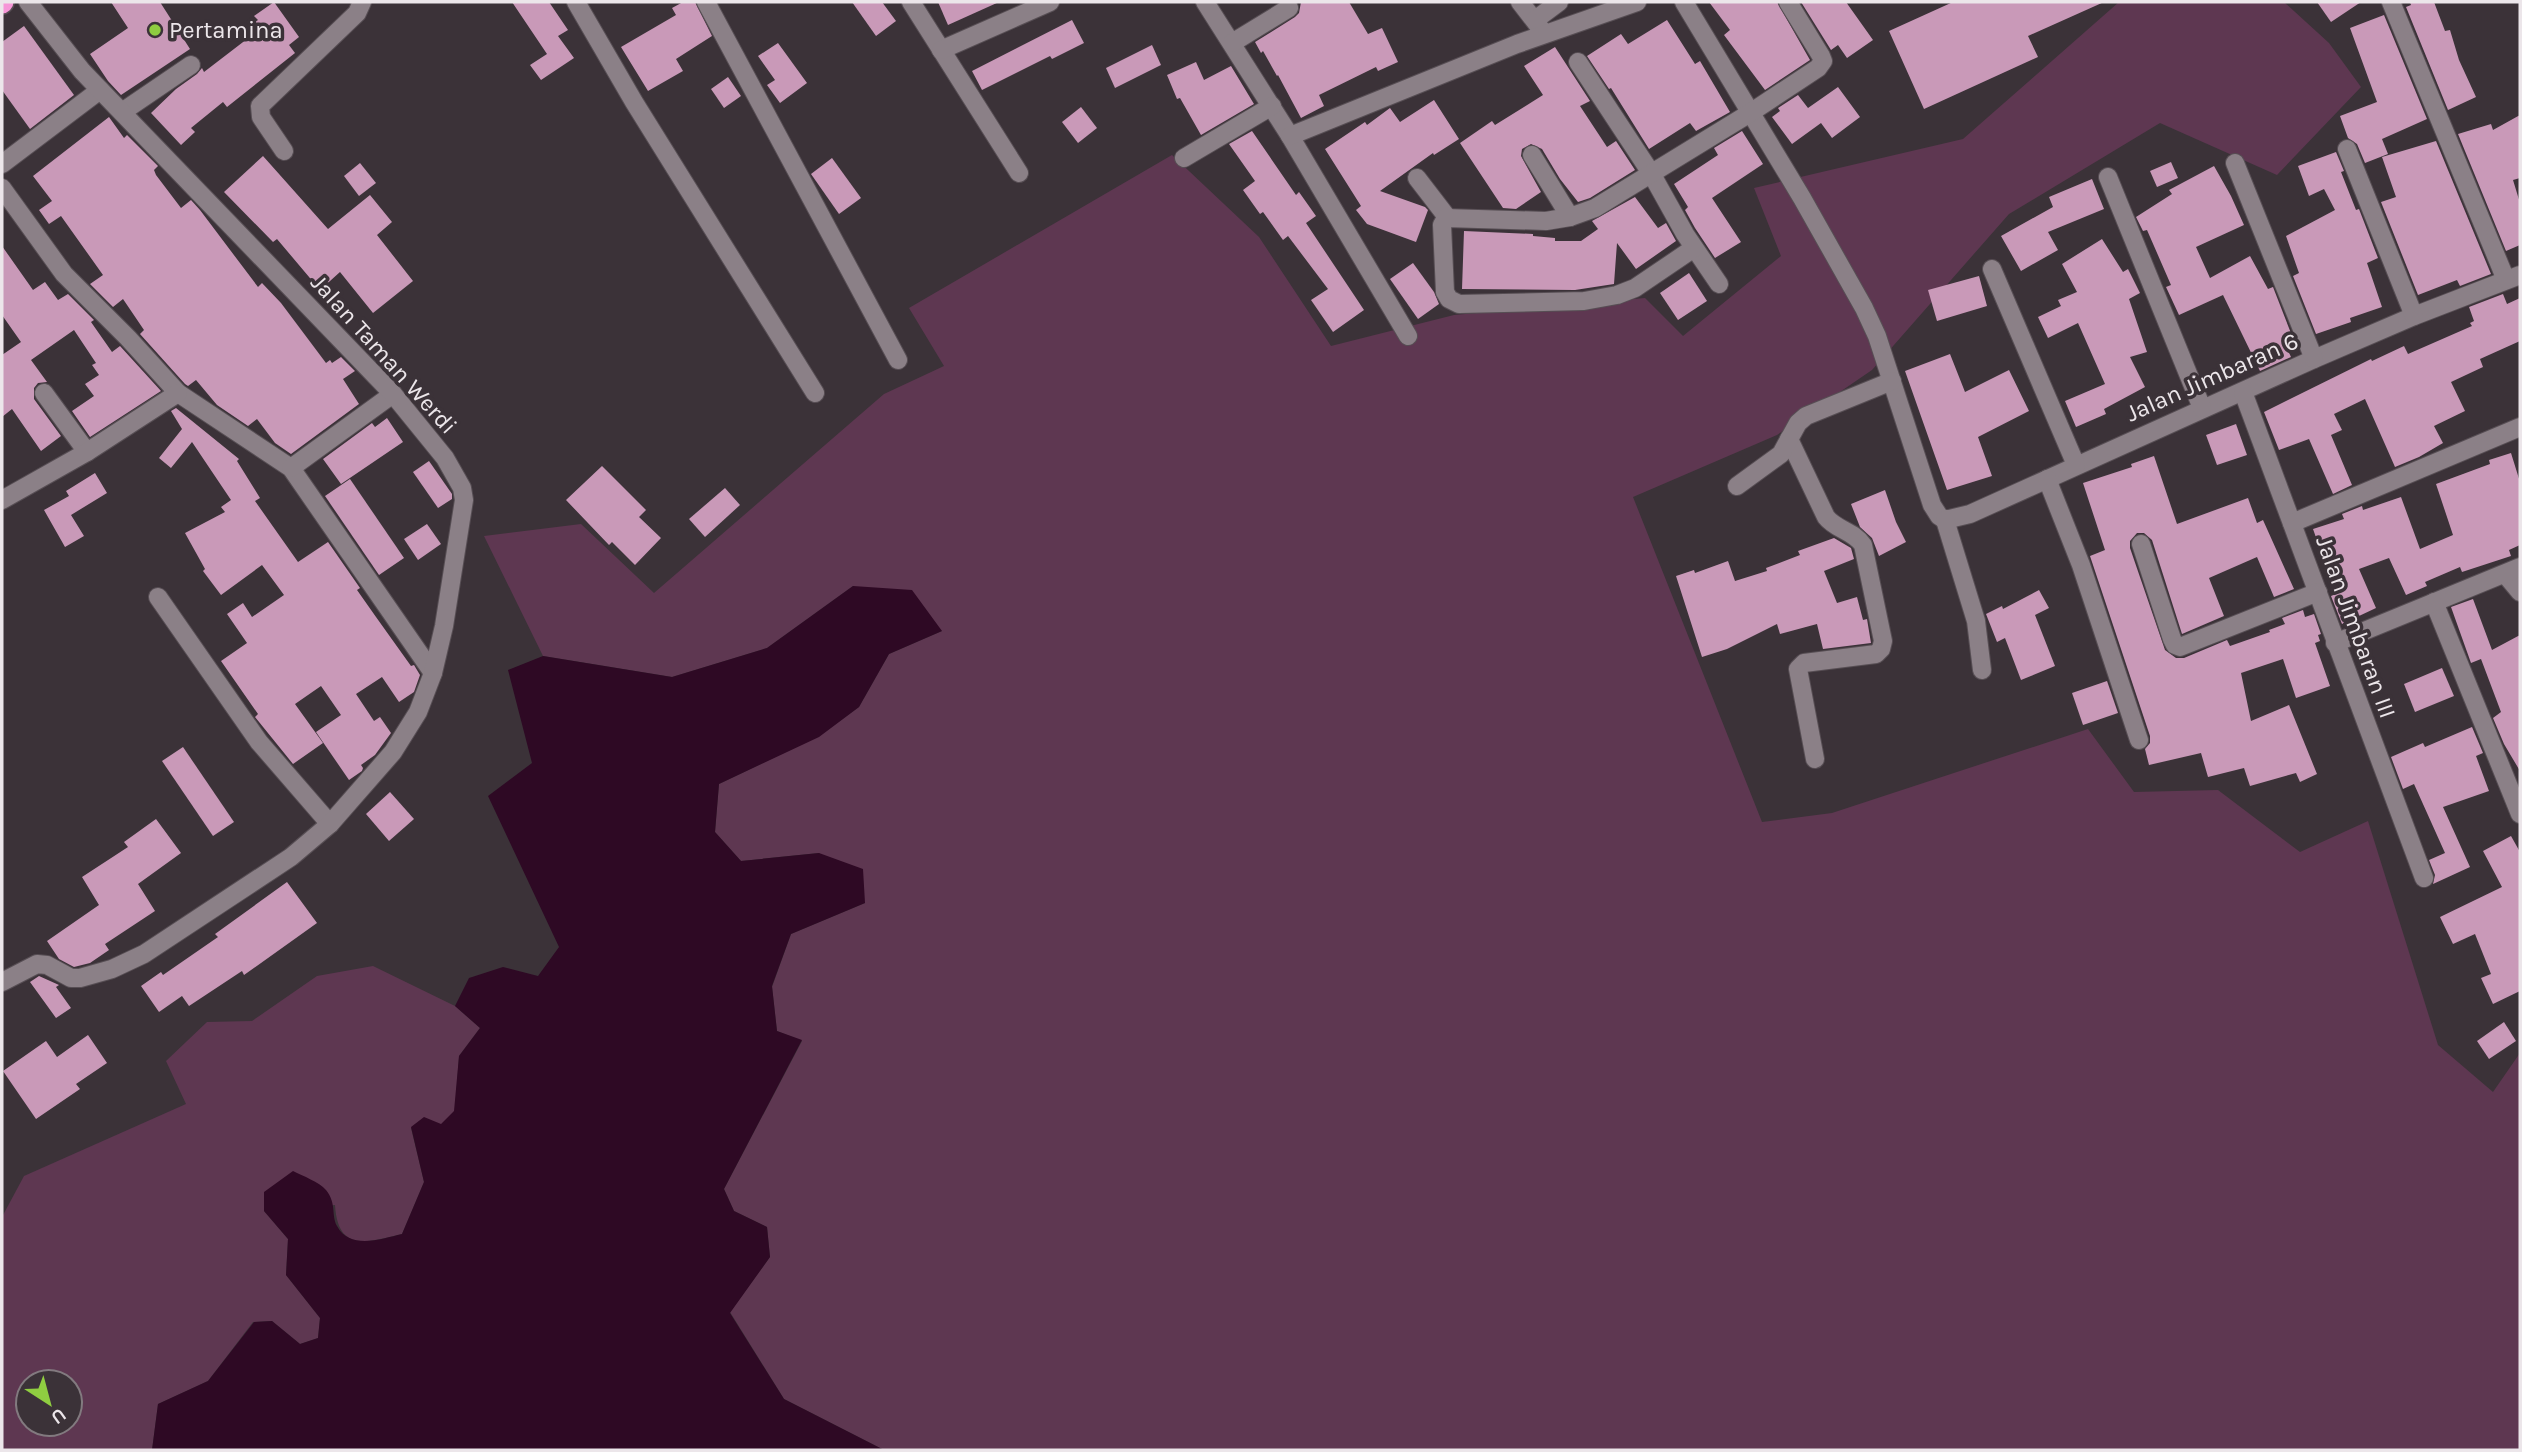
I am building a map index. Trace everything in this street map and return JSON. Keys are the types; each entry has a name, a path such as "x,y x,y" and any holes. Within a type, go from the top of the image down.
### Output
{"street":[{"name":"Jalan Taman Werdi","path":"2,982 37,964 47,965 71,978 80,978 112,969 144,954 291,857 330,824 393,752 418,712 433,673 443,626 464,492 445,458 393,394 82,71 28,2"},
{"path":"285,151 261,117 261,106 357,13 362,2"},
{"path":"576,2 815,393"},
{"path":"706,2 898,360"},
{"path":"911,2 1020,173"},
{"path":"941,50 1050,2"},
{"path":"1205,2 1272,106 1408,336"},
{"path":"1520,2 1539,27"},
{"path":"1539,27 1559,2"},
{"path":"1290,136 1539,27 1637,2"},
{"path":"1684,2 1802,198 1859,298 1877,337 1932,505 1945,520 1976,621 1982,670"},
{"path":"1447,217 1546,221 1570,217 1616,196 1789,89 1822,63 1819,52 1788,2"},
{"path":"2391,2 2513,277"},
{"path":"1232,43 1289,8"},
{"path":"1578,62 1651,173 1694,248 1719,284"},
{"path":"122,112 191,65"},
{"path":"2,164 100,90"},
{"path":"1184,158 1272,106"},
{"path":"2347,149 2414,316"},
{"path":"1532,155 1570,217"},
{"path":"2235,163 2314,359"},
{"path":"2108,177 2202,408"},
{"path":"1417,178 1447,217"},
{"path":"2,188 64,274 178,393 292,468 433,673"},
{"path":"1447,217 1442,225 1445,292 1452,302 1459,304 1584,301 1617,295 1635,288 1694,248"},
{"path":"1992,269 2076,465"},
{"name":"Jalan Jimbaran 6","path":"1945,520 1970,514 2314,359 2513,277"},
{"path":"1737,486 1778,458 1798,423 1814,411 1892,382"},
{"name":"Jalan Jimbaran III","path":"2242,392 2424,878"},
{"path":"44,393 87,452"},
{"path":"2,500 87,452 178,393"},
{"path":"292,468 393,394"},
{"path":"2292,523 2520,427"},
{"path":"1789,439 1829,521 1862,543 1882,641 1881,649 1876,654 1804,663 1798,669 1815,759"},
{"path":"2047,479 2081,565 2139,740"},
{"path":"2141,544 2172,639 2175,645 2180,647 2318,592"},
{"path":"2335,643 2513,570 2520,592"},
{"path":"158,597 259,742 330,824"},
{"path":"2434,602 2520,814"}],"shaded area":[{"path":"2119,2 2284,2 2329,43 2361,87 2277,175 2160,123 2009,214 1872,370 1777,435 1633,497 1762,822 1832,813 2088,729 2134,792 2218,790 2300,852 2368,821 2438,1045 2493,1092 2520,1053 2520,1450 884,1450 784,1399 730,1312 770,1257 767,1227 734,1211 724,1189 802,1041 777,1031 772,987 791,934 865,903 819,853 741,861 715,832 719,784 819,736 859,707 889,654 942,631 853,586 767,648 672,677 543,656 484,536 581,524 654,593 884,394 944,366 909,308 1172,155 1259,237 1331,346 1454,315 1645,298 1683,336 1781,256 1754,188 1963,139"},
{"path":"853,586 912,590 942,631 889,654 859,707 819,737 719,784 715,832 741,861 819,853 863,869 865,903 791,934 772,986 777,1031 802,1040 724,1189 734,1211 767,1227 770,1257 730,1313 784,1399 884,1450 152,1450 158,1404 208,1381 254,1322 272,1321 300,1344 318,1338 320,1318 286,1275 288,1239 264,1211 264,1192 293,1171 326,1190 332,1200 337,1226 350,1238 366,1241 402,1234 424,1182 411,1127 424,1117 441,1124 454,1111 459,1056 480,1028 455,1006 469,978 503,967 538,976 559,947 488,796 532,763 508,670 543,656 672,677 767,648"},
{"path":"373,966 455,1006 480,1028 459,1056 455,1111 441,1125 411,1128 424,1182 402,1234 366,1241 348,1237 337,1220 335,1205 264,1211 288,1239 286,1275 320,1318 318,1338 300,1344 272,1321 253,1322 208,1381 158,1404 152,1450 2,1450 2,1217 24,1176 186,1104 166,1061 207,1022 252,1021 317,976"}],"building":[{"path":"111,2 160,2 190,49 121,95 90,54 128,28"},
{"path":"274,2 299,37 289,45 295,53 227,107 223,102 191,128 195,132 181,145 151,113 202,68 204,72 247,39 242,31 258,20 254,16"},
{"path":"512,2 549,2 568,30 558,36 574,58 541,80 530,65 547,54"},
{"path":"683,2 695,2 712,36 676,59 683,71 648,91 621,47 676,15 672,8"},
{"path":"852,2 882,2 896,21 876,36"},
{"path":"938,2 999,2 948,25"},
{"path":"1301,2 1349,2 1368,34 1382,28 1398,62 1378,71 1376,67 1319,95 1324,106 1301,118 1278,75 1255,42 1295,17 1299,13"},
{"path":"1709,2 1777,2 1810,60 1765,90 1724,35 1730,30"},
{"path":"1801,2 1846,2 1873,40 1847,58 1838,45 1831,50"},
{"path":"1953,2 2104,2 2028,36 2038,57 1924,109 1889,31"},
{"path":"2317,2 2361,2 2331,22"},
{"path":"2410,2 2434,2 2445,31 2450,30 2459,60 2476,97 2448,110 2406,7 2411,5"},
{"path":"2384,15 2427,119 2382,139 2388,154 2365,163 2357,144 2348,138 2340,116 2377,102 2350,28"},
{"path":"1072,20 1084,43 1052,59 1050,56 982,90 972,71"},
{"path":"1667,20 1695,64 1700,61 1730,112 1696,131 1690,123 1649,149 1611,88 1609,89 1587,56 1621,34 1628,44"},
{"path":"24,26 74,95 30,129 2,90 2,42"},
{"path":"778,43 807,83 780,103 767,85 775,80 758,56"},
{"path":"1152,45 1161,65 1115,88 1106,68"},
{"path":"1555,47 1590,101 1580,106 1607,147 1616,141 1635,170 1590,198 1578,202 1542,149 1531,144 1522,149 1521,156 1541,192 1516,209 1503,208 1460,143 1492,121 1495,125 1543,95 1524,66"},
{"path":"1196,62 1204,80 1231,66 1254,104 1201,135 1180,98 1177,99 1167,75"},
{"path":"728,77 741,96 724,108 711,89"},
{"path":"1838,87 1860,117 1832,138 1821,123 1792,144 1772,117 1780,111 1778,108 1798,95 1808,108"},
{"path":"1434,100 1459,139 1434,155 1433,153 1380,191 1428,210 1416,242 1367,224 1356,210 1361,206 1325,149 1365,122 1367,125 1390,108 1400,122"},
{"path":"1081,107 1097,128 1078,143 1062,122"},
{"path":"2520,115 2520,178 2513,180 2520,203 2520,245 2506,251 2458,134 2491,124 2493,130"},
{"path":"109,117 124,138 127,135 158,166 154,170 156,175 181,208 191,200 200,210 258,287 262,283 281,303 326,363 330,360 332,363 341,357 355,371 343,379 359,404 291,454 275,443 257,419 248,426 217,405 196,380 188,386 185,384 140,334 144,330 123,299 113,307 90,284 103,275 61,216 49,224 39,210 52,201 33,176"},
{"path":"1252,131 1296,195 1299,192 1316,216 1306,223 1364,310 1333,332 1311,300 1328,289 1288,236 1283,240 1243,190 1255,181 1229,144"},
{"path":"1742,131 1763,164 1712,198 1741,242 1715,258 1685,210 1688,207 1674,184 1718,155 1714,148"},
{"path":"2436,141 2491,274 2460,286 2457,280 2418,295 2381,202 2396,197 2382,157"},
{"path":"2336,152 2356,210 2359,209 2378,258 2367,263 2382,307 2350,318 2351,322 2316,334 2293,276 2299,273 2286,236 2335,210 2324,189 2309,196 2298,166"},
{"path":"263,156 328,229 370,195 392,222 377,235 413,281 373,313 340,272 320,290 277,239 273,242 224,192"},
{"path":"832,158 861,198 839,214 811,174"},
{"path":"2171,162 2178,178 2157,187 2150,171"},
{"path":"360,163 376,183 359,196 344,176"},
{"path":"2214,166 2244,225 2196,247 2210,278 2250,256 2268,289 2273,287 2294,341 2285,344 2291,357 2260,371 2223,295 2179,315 2166,287 2171,285 2147,230 2143,231 2136,217 2172,194 2169,190"},
{"path":"2092,179 2104,209 2048,232 2058,250 2021,271 2001,236 2053,207 2049,197"},
{"path":"1635,197 1658,228 1666,223 1676,241 1636,269 1617,243 1614,284 1575,290 1462,289 1464,231 1533,234 1555,238 1555,241 1581,241 1598,229 1592,221"},
{"path":"2102,239 2123,272 2128,269 2140,293 2129,299 2147,352 2130,357 2145,387 2104,409 2106,414 2076,427 2065,401 2105,384 2078,323 2048,338 2038,317 2061,306 2058,300 2077,292 2062,264"},
{"path":"2,246 33,290 45,282 58,300 68,294 94,320 91,322 112,352 120,346 161,391 90,437 72,411 94,396 85,384 99,375 92,365 96,363 74,330 31,360 47,382 38,383 34,388 34,399 61,436 41,451 12,409 2,417 2,355 21,342 2,315"},
{"path":"1413,263 1434,292 1439,304 1418,319 1390,279"},
{"path":"1689,273 1707,301 1678,320 1660,293"},
{"path":"1979,276 1987,306 1937,321 1928,290"},
{"path":"2503,294 2507,304 2520,298 2520,341 2480,359 2483,367 2451,382 2465,411 2434,426 2443,443 2395,467 2365,399 2334,414 2342,430 2331,435 2352,485 2333,494 2309,439 2279,450 2264,412 2371,359 2372,361 2404,346 2408,354 2472,326 2470,323 2474,321 2469,307"},
{"path":"1950,354 1965,392 2009,370 2029,411 1978,437 1992,476 1947,490 1905,371"},
{"path":"176,408 239,459 237,461 260,498 255,501 298,562 328,542 360,588 357,590 420,675 414,692 399,702 382,677 356,694 374,721 380,717 391,733 375,755 361,765 362,771 349,780 316,732 341,715 321,686 295,704 323,743 293,764 255,717 258,714 221,661 247,643 227,614 243,603 252,617 284,595 262,565 221,595 203,571 205,569 185,533 225,512 221,507 231,500 192,442 171,468 159,458 182,429 171,411"},
{"path":"387,418 403,442 341,484 323,459 372,423 375,427"},
{"path":"2236,424 2247,455 2217,465 2206,435"},
{"path":"2511,453 2520,482 2520,545 2509,550 2511,556 2462,572 2460,567 2425,582 2427,586 2406,595 2389,558 2359,569 2376,608 2342,624 2331,596 2336,594 2313,529 2344,519 2342,514 2362,506 2363,510 2401,497 2420,549 2453,535 2436,484 2490,464 2489,460"},
{"path":"2154,456 2177,524 2248,498 2257,523 2263,520 2294,589 2274,597 2257,557 2209,578 2224,616 2182,634 2152,540 2144,533 2137,533 2130,541 2130,548 2165,650 2176,658 2184,658 2227,640 2230,646 2270,632 2269,630 2285,624 2282,618 2303,610 2305,617 2314,614 2321,634 2318,635 2320,641 2315,643 2330,686 2296,698 2283,659 2241,673 2251,721 2289,705 2317,774 2300,782 2296,773 2250,786 2244,768 2208,777 2201,753 2149,765 2145,749 2150,743 2150,736 2090,556 2105,550 2083,483 2132,467 2131,464"},
{"path":"429,461 452,494 452,499 438,508 413,472"},
{"path":"602,466 646,510 639,517 661,538 635,565 612,542 609,545 566,500"},
{"path":"95,473 107,493 71,515 84,536 65,547 44,510 69,496 66,491"},
{"path":"350,479 404,558 379,575 325,496"},
{"path":"725,488 740,505 705,537 689,519"},
{"path":"1885,490 1906,542 1879,556 1872,538 1860,527 1851,504"},
{"path":"427,524 441,544 418,560 404,539"},
{"path":"1834,538 1851,548 1854,559 1824,571 1837,603 1857,597 1863,620 1867,619 1871,643 1823,649 1817,624 1780,634 1777,624 1727,649 1702,657 1676,576 1694,570 1695,573 1728,561 1735,581 1767,571 1766,568 1800,555 1798,551"},
{"path":"2039,590 2049,608 2035,615 2055,666 2021,680 2005,638 1997,642 1986,614 2002,606 2003,609"},
{"path":"2473,599 2492,650 2520,635 2520,771 2493,718 2501,712 2481,659 2471,663 2451,607"},
{"path":"2442,668 2454,696 2415,712 2404,684"},
{"path":"2107,681 2118,713 2083,725 2072,693"},
{"path":"2472,727 2483,753 2476,756 2489,791 2443,807 2470,867 2433,884 2435,875 2429,860 2445,853 2414,784 2403,789 2391,757 2423,743 2425,747"},
{"path":"183,747 234,822 213,836 162,761"},
{"path":"390,792 414,819 389,841 366,814"},
{"path":"156,819 181,853 138,884 155,911 105,944 109,950 90,963 74,967 59,959 47,941 99,905 82,877 128,847 124,842"},
{"path":"2511,836 2520,852 2520,991 2493,1004 2481,978 2491,974 2475,934 2453,944 2440,917 2502,887 2483,851"},
{"path":"287,882 317,923 244,975 242,971 189,1006 182,996 159,1012 141,986 161,972 163,975 218,937 215,934"},
{"path":"39,976 59,985 56,987 71,1008 56,1018 30,982"},
{"path":"2504,1022 2516,1041 2489,1059 2477,1041"},
{"path":"88,1035 107,1063 76,1084 80,1089 36,1119 3,1071 46,1041 57,1057"}],"place":[{"name":"Pertamina","path":"155,30"}]}
